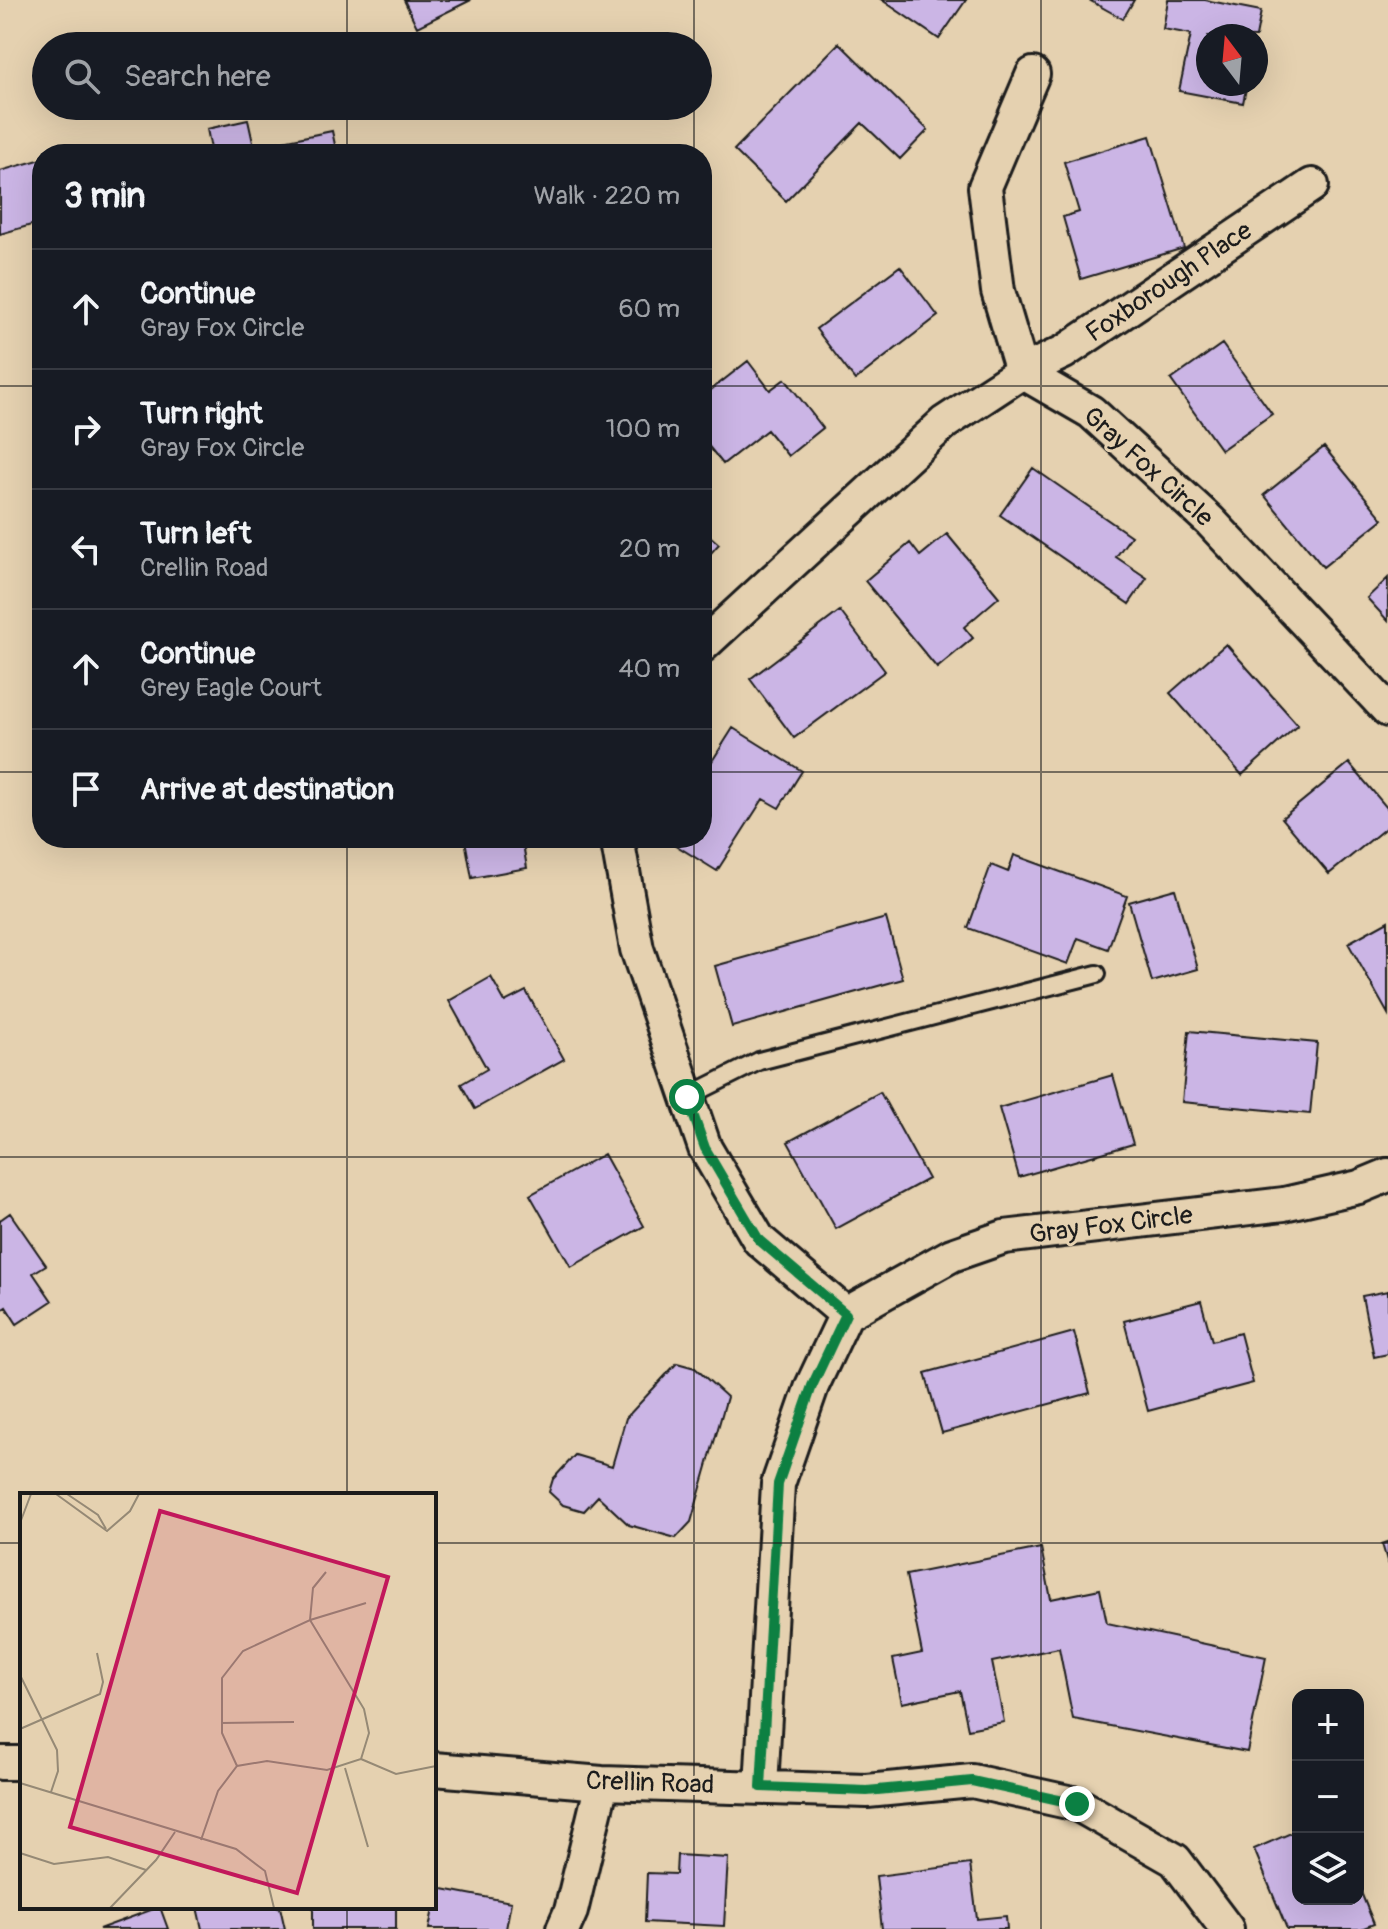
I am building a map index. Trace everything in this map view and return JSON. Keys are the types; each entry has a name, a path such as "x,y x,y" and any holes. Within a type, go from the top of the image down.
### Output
{"street":[{"path":"712,637 944,423 1022,372 998,291 985,187 1033,74"},
{"name":"Foxborough Place","path":"1022,372 1064,352 1312,185"},
{"name":"Gray Fox Circle","path":"1022,372 1091,412 1113,431 1210,521 1388,710"},
{"path":"619,848 637,949 705,1148 759,1240 846,1314 812,1386 778,1484 761,1787"},
{"name":"Gray Fox Circle","path":"846,1314 952,1255 1004,1237 1284,1204 1359,1187 1388,1175"},
{"name":"Crellin Road","path":"436,1769 602,1783 867,1791 972,1781 1077,1804 1175,1860 1227,1929"},
{"path":"563,1929 571,1911 602,1783"}],"lane":[{"path":"687,1097 759,1061 1097,974"}],"building":[{"path":"404,0 471,0 417,27"},
{"path":"882,0 966,0 939,39"},
{"path":"1089,0 1134,0 1123,19"},
{"path":"1168,0 1205,0 1261,11 1258,24 1196,24 1196,94 1179,91 1191,34 1163,29"},
{"path":"839,43 928,130 900,159 862,123 786,201 734,150"},
{"path":"1206,96 1244,96 1243,103"},
{"path":"248,120 253,144 210,144 207,129"},
{"path":"332,131 335,144 269,144"},
{"path":"1150,136 1184,248 1081,279 1063,217 1079,212 1064,162"},
{"path":"32,162 32,225 0,234 0,171"},
{"path":"900,266 938,316 855,380 816,329"},
{"path":"1222,344 1272,414 1221,450 1171,380"},
{"path":"748,361 770,390 785,379 823,428 788,456 767,430 723,464 712,450 712,389"},
{"path":"1324,447 1383,519 1323,567 1264,495"},
{"path":"1033,468 1131,536 1116,557 1147,578 1129,604 1000,515"},
{"path":"947,534 999,597 964,627 973,638 937,668 865,581 910,543 920,556"},
{"path":"712,538 719,544 712,552"},
{"path":"1388,578 1388,621 1367,598"},
{"path":"840,611 885,671 794,738 750,679"},
{"path":"1226,644 1298,725 1242,775 1170,693"},
{"path":"733,728 802,771 779,808 763,799 717,871 680,848 712,848 712,761"},
{"path":"1349,763 1388,809 1388,826 1329,874 1282,818"},
{"path":"466,848 524,848 527,868 472,878"},
{"path":"1014,855 1127,896 1108,949 1078,938 1068,964 968,928 991,865 1008,872"},
{"path":"1175,889 1198,969 1152,982 1129,902"},
{"path":"886,918 903,979 732,1027 715,966"},
{"path":"1388,921 1388,1014 1348,943"},
{"path":"491,977 505,1002 526,991 564,1059 475,1109 461,1084 487,1069 449,1001"},
{"path":"1189,1031 1317,1043 1310,1114 1182,1102"},
{"path":"1113,1075 1133,1144 1019,1177 999,1108"},
{"path":"880,1092 928,1179 836,1229 788,1142"},
{"path":"604,1154 644,1226 571,1267 530,1195"},
{"path":"10,1213 46,1265 33,1273 52,1301 17,1324 6,1307 0,1311 0,1220"},
{"path":"1388,1291 1388,1354 1374,1357 1362,1296"},
{"path":"1201,1301 1212,1341 1240,1333 1253,1383 1148,1411 1124,1321"},
{"path":"1074,1332 1090,1393 942,1433 925,1373"},
{"path":"677,1363 695,1368 727,1397 691,1522 676,1538 629,1525 598,1496 584,1511 563,1505 549,1492 553,1479 575,1455 612,1466 626,1418"},
{"path":"1388,1542 1388,1564 1382,1544"},
{"path":"1041,1548 1051,1599 1100,1589 1107,1623 1266,1657 1247,1752 1073,1719 1059,1648 992,1662 1004,1722 968,1729 960,1691 902,1703 893,1659 922,1653 906,1575"},
{"path":"1292,1833 1292,1905 1364,1905 1364,1900 1374,1924 1361,1929 1287,1929 1254,1849"},
{"path":"677,1855 728,1858 724,1926 645,1922 647,1873 676,1874"},
{"path":"970,1864 977,1919 1006,1916 1007,1929 882,1929 876,1876"},
{"path":"437,1888 511,1902 506,1929 429,1929 433,1909 436,1909"},
{"path":"161,1909 168,1929 99,1929"},
{"path":"197,1909 280,1909 285,1929 202,1929"},
{"path":"313,1909 396,1909 396,1929 313,1929"}],"route":[{"path":"687,1097 705,1148 759,1240 846,1314 812,1386 778,1484 761,1787 867,1791 972,1781 1077,1804"}]}
